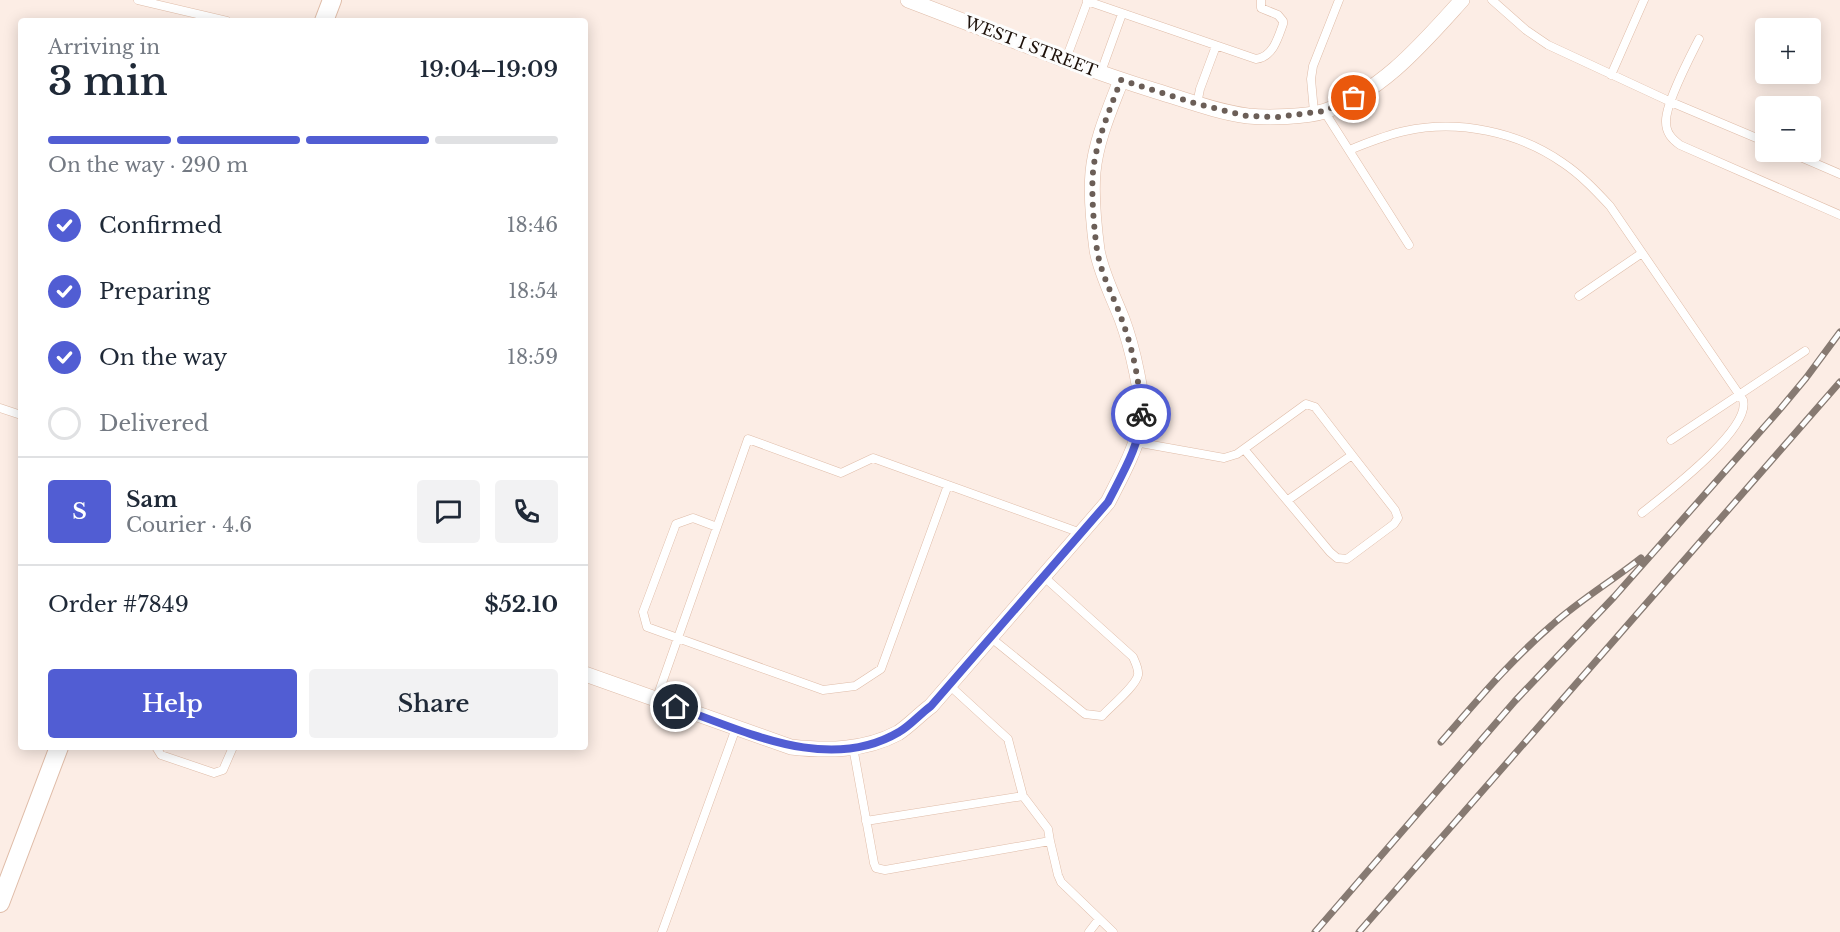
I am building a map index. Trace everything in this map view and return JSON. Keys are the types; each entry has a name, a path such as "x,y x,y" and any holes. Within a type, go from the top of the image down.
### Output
{"street":[{"path":"325,18 332,0"},
{"name":"WEST I STREET","path":"908,0 1121,80 1197,104 1247,116 1278,117 1319,112 1354,98 1388,75 1424,42 1457,2"},
{"path":"588,675 791,747 825,751 870,745 899,732 931,706 1108,502 1125,468 1141,424 1135,367 1098,252 1094,202 1093,173 1099,142 1121,80"},
{"path":"0,903 58,750"}],"lane":[{"path":"138,0 214,18"},
{"path":"1066,59 1087,1 1260,59 1270,52 1283,21 1278,15 1261,8 1259,4 1261,0"},
{"path":"1339,0 1313,66 1311,79 1319,112 1349,150 1409,245"},
{"path":"1492,0 1526,30 1548,45 1671,102 1755,136"},
{"path":"1611,75 1644,0"},
{"path":"1101,72 1122,14"},
{"path":"1699,39 1666,113 1667,130 1672,138 1680,145 1840,214"},
{"path":"1197,104 1200,89 1216,46"},
{"path":"1349,150 1405,131 1435,127 1467,128 1499,133 1529,145 1562,163 1590,185 1610,206 1745,406 1737,425 1684,479 1642,513"},
{"path":"1812,162 1840,174"},
{"path":"1579,296 1642,253"},
{"path":"1671,440 1805,351"},
{"path":"1135,442 1224,458 1237,454 1306,404 1315,407 1395,510 1398,518 1394,524 1347,559 1337,558 1244,449"},
{"path":"0,408 18,414"},
{"path":"657,700 748,439 841,472 873,458 1081,533"},
{"path":"1288,500 1352,455"},
{"path":"717,527 693,518 676,524 643,612 647,627 824,690 855,686 882,669 948,485"},
{"path":"990,638 1085,714 1102,716 1134,683 1138,675 1133,657 1043,576"},
{"path":"949,685 1008,739 1023,796 1048,829 1061,882 1113,932"},
{"path":"662,932 736,728"},
{"path":"853,747 876,868 885,870 1050,841"},
{"path":"158,750 161,755 214,773 223,770 232,750"},
{"path":"866,821 1023,796"},
{"path":"1089,932 1099,920"}],"railway":[{"path":"1315,932 1515,701 1614,597 1781,408 1840,332"},
{"path":"1359,932 1840,382"},
{"path":"1441,742 1537,638 1574,607 1641,558"}],"way so far":[{"path":"1141,414 1135,367 1098,252 1094,212 1093,173 1099,142 1121,80 1197,104 1247,116 1278,117 1324,111 1354,98"}],"route":[{"path":"676,707 791,747 825,751 870,745 899,732 931,706 1108,502 1125,468 1141,424 1141,414"}]}
